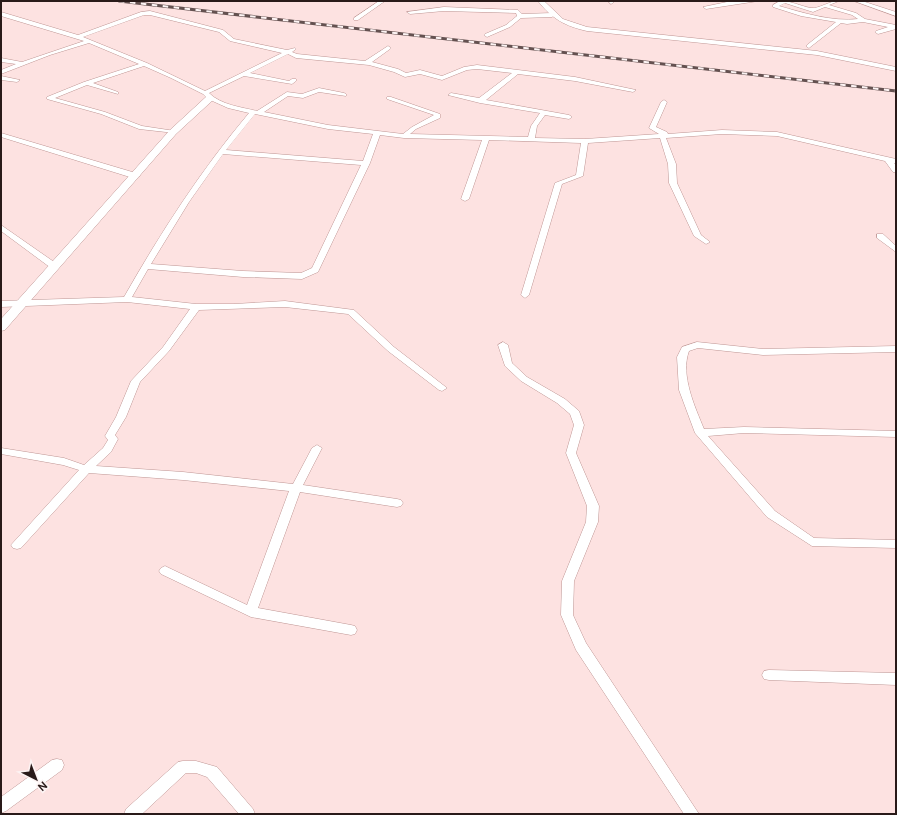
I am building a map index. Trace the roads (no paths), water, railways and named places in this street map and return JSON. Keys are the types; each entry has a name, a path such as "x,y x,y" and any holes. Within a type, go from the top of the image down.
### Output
{"main road":[{"path":"1,327 136,176 173,132 207,96"}],"street":[{"path":"356,19 382,1"},
{"path":"542,1 552,15 564,24 587,28 817,53 896,68"},
{"path":"706,7 731,2 755,1"},
{"path":"836,1 813,10 785,1 775,6 801,14 840,21 853,22 862,20 896,27"},
{"path":"857,1 896,14"},
{"path":"826,6 854,14 862,20"},
{"path":"410,12 444,9 478,9 518,12 520,16"},
{"path":"78,37 143,13 150,13 221,31 232,40 291,50 296,56 367,63 398,70 405,75 420,72 442,78 466,68 477,67 575,79 633,90"},
{"path":"1,14 78,37 145,64 230,107 328,127 404,136 585,141 722,132 777,134 896,161"},
{"path":"487,35 508,26 520,16 552,15"},
{"path":"809,46 840,21"},
{"path":"878,32 896,27"},
{"path":"1,72 88,42"},
{"path":"367,63 388,48"},
{"path":"207,96 244,74 291,50"},
{"path":"1,60 23,64"},
{"path":"145,64 64,91 49,98 103,113 141,128 173,132"},
{"path":"480,101 518,72"},
{"path":"244,74 290,83 294,80"},
{"path":"1,78 18,80"},
{"path":"86,84 116,93"},
{"path":"127,299 187,199 235,134 255,113 287,94 303,96 319,90 344,96"},
{"path":"451,95 569,117"},
{"path":"389,98 437,114 438,117 414,128 404,136"},
{"path":"664,102 652,128 665,135"},
{"path":"531,140 534,126 544,112"},
{"path":"146,266 243,274 302,276 310,274 315,270 366,163 377,133"},
{"path":"1,135 136,176"},
{"path":"665,135 674,176 673,183 698,236 706,242"},
{"path":"465,199 486,138"},
{"path":"525,295 559,184 579,176 585,141"},
{"path":"222,152 366,163"},
{"path":"887,159 896,170"},
{"path":"1,228 54,266"},
{"path":"880,236 896,250"},
{"path":"1,304 127,299 196,307 234,307 285,304 350,312 391,349 442,388"},
{"path":"17,545 86,469 110,446 113,439 110,436 121,417 136,381 166,349 196,307"},
{"path":"502,345 508,364 524,379 561,401 575,413 579,425 571,453 593,506 592,522 568,582 567,615 581,646 692,814"},
{"path":"896,349 763,352 697,345 685,348 682,356 684,390 700,433 771,514 812,542 896,544"},
{"path":"700,433 744,430 896,434"},
{"path":"251,612 296,488 316,448"},
{"path":"1,451 64,462 86,469 184,476 296,488 397,503"},
{"path":"166,571 251,612 351,630"},
{"path":"769,675 896,679"},
{"path":"1,806 57,765"},
{"path":"131,814 183,768 196,767 212,772 248,814"}],"railway":[{"path":"119,1 896,91"}]}
